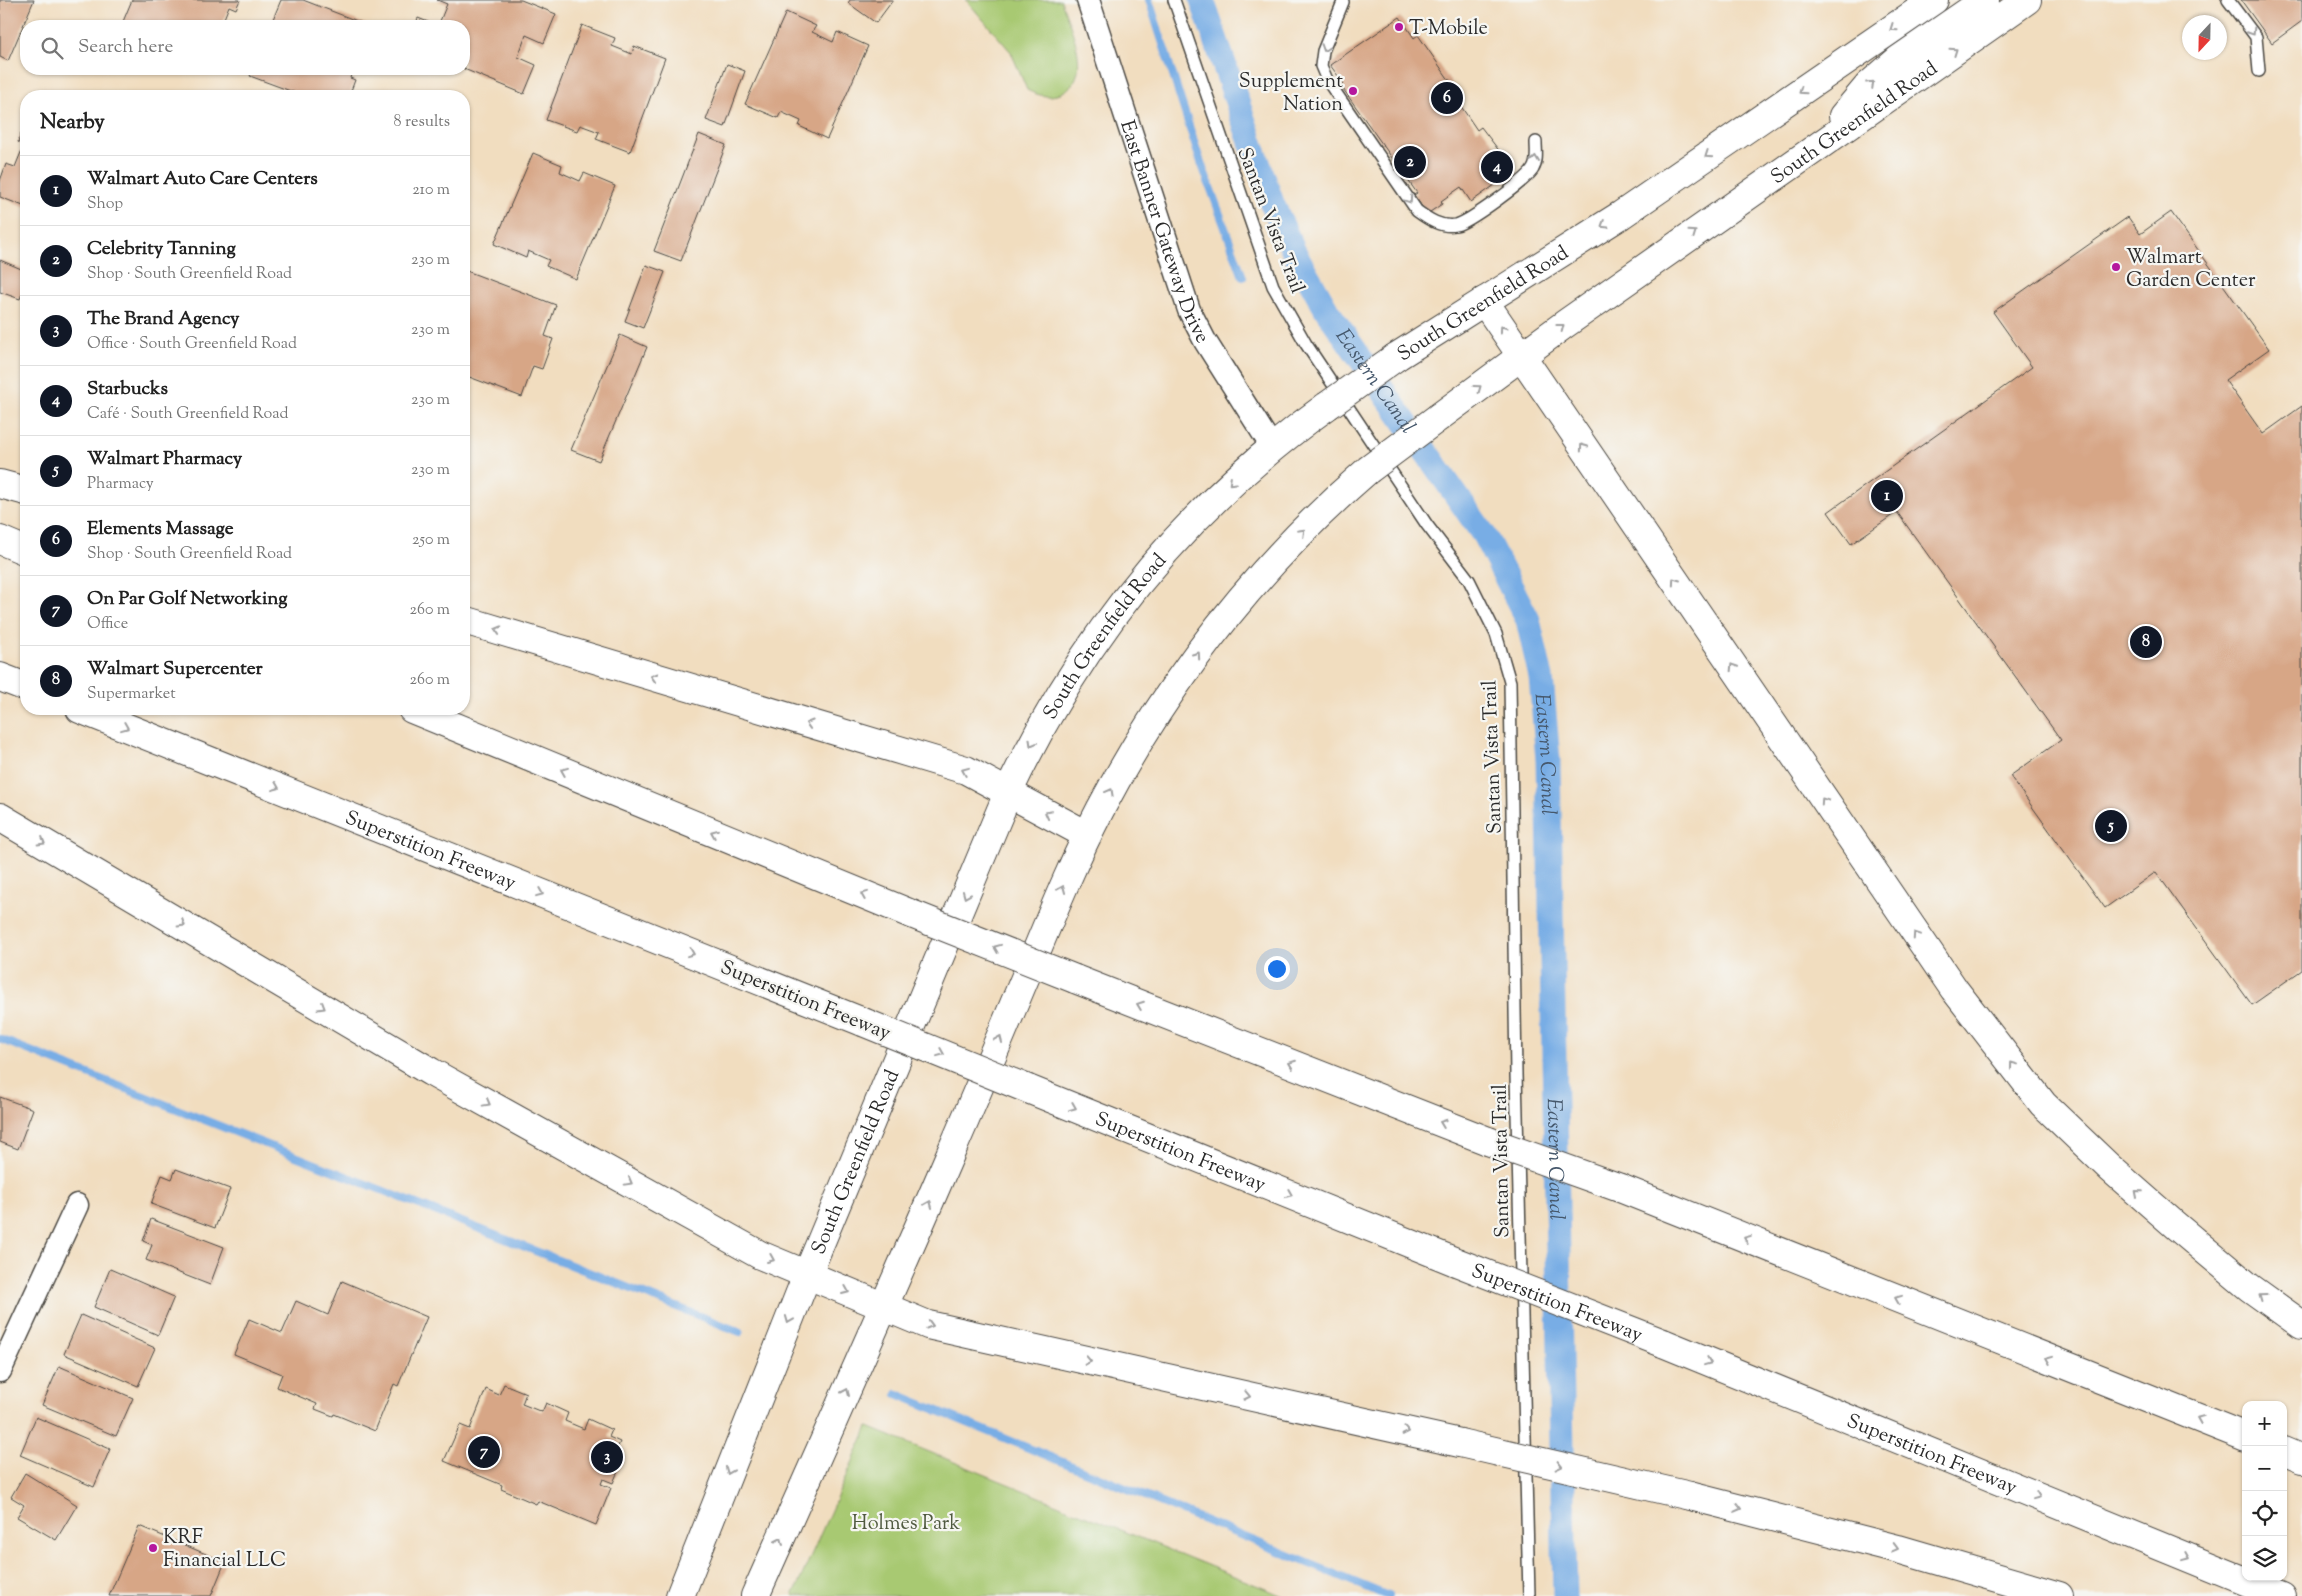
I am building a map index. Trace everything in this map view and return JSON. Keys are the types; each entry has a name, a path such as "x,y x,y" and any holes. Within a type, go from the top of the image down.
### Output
{"main road":[{"name":"South Greenfield Road","path":"680,1596 807,1275 1008,793 1029,749 1065,685 1144,574 1206,507 1272,447 1327,406 1396,357 1621,215 1934,0"},
{"path":"1815,147 1869,85 1898,60 1985,0"},
{"name":"South Greenfield Road","path":"755,1596 884,1308 1066,882 1088,835 1135,747 1204,645 1245,593 1298,536 1368,470 1815,147 2027,0"},
{"path":"1484,302 1954,989 2043,1104 2110,1168 2174,1225 2249,1287 2302,1325"},
{"path":"0,484 20,489"},
{"path":"0,540 20,548"},
{"path":"470,622 966,770 1088,835"},
{"path":"0,677 20,685"},
{"name":"Superstition Freeway","path":"95,715 863,1022 1456,1262 1663,1343 2282,1596"},
{"path":"427,715 1075,979 1488,1141 1620,1188 2242,1435"},
{"path":"0,817 431,1072 760,1254 928,1325 1690,1496 1898,1549 2059,1596"},
{"path":"2287,1453 2302,1459"}],"street":[{"name":"East Banner Gateway Drive","path":"1088,0 1189,310 1205,340 1272,447"},
{"path":"0,1371 77,1205"}],"lane":[{"name":"Santan Vista Trail","path":"1174,0 1273,286 1306,344 1428,524 1469,580 1496,634 1510,682 1516,1064 1529,1596"},
{"path":"2228,0 2256,37 2259,71"},
{"path":"1342,2 1323,51 1321,66 1327,80 1417,211 1427,219 1447,225 1456,225 1468,220 1523,180 1534,168 1536,142"}],"green space":[{"path":"966,0 1061,0 1074,36 1079,62 1077,74 1072,84 1063,92 1050,96 1036,94 1027,90 1011,52"},
{"name":"Holmes Park","path":"868,1427 1283,1596 793,1596"}],"building":[{"path":"0,0 34,0 25,20 20,20 20,33 8,61 0,57"},
{"path":"132,0 240,0 236,9 229,6 223,20 124,20"},
{"path":"281,0 303,0 355,20 273,20"},
{"path":"437,0 521,0 556,14 544,43 526,35 518,57 536,65 524,94 470,72 470,20 440,20 447,4"},
{"path":"850,0 893,0 876,23 848,3"},
{"path":"2241,0 2302,0 2302,21 2272,43"},
{"path":"786,12 816,26 812,32 833,42 837,32 868,46 827,139 799,126 801,121 781,112 778,118 745,104"},
{"path":"1400,17 1414,38 1418,35 1454,87 1450,90 1477,130 1481,127 1510,165 1511,171 1505,182 1499,182 1471,202 1461,187 1427,214 1414,195 1417,193 1341,86 1344,84 1330,65"},
{"path":"582,25 615,38 612,46 632,54 634,46 665,58 630,152 596,139 599,132 580,125 577,131 546,120"},
{"path":"727,64 745,71 725,127 706,120"},
{"path":"351,75 350,78 355,80 351,90 288,90 250,76"},
{"path":"699,134 726,145 681,261 654,251"},
{"path":"533,153 562,165 560,172 580,181 584,173 615,186 576,279 546,266 549,260 528,251 526,258 494,244"},
{"path":"20,155 20,205 0,197 0,181 6,164 15,167"},
{"path":"2171,212 2269,349 2225,380 2263,434 2302,406 2302,970 2252,1005 2156,872 2105,908 2010,776 2061,740 1897,512 1851,544 1828,512 2032,367 1993,312 2128,217 2140,234"},
{"path":"0,260 20,268 20,299 0,292"},
{"path":"646,265 665,272 643,328 625,321"},
{"path":"470,272 556,305 545,336 553,339 542,369 533,366 522,397 470,377"},
{"path":"620,335 647,347 599,461 571,450"},
{"path":"0,1097 33,1109 18,1149 0,1142"},
{"path":"176,1169 230,1189 215,1228 151,1204 162,1175 172,1179"},
{"path":"151,1219 224,1247 210,1285 146,1260 152,1245 143,1241"},
{"path":"110,1269 174,1297 158,1335 94,1307"},
{"path":"342,1281 427,1317 398,1386 394,1384 375,1431 334,1414 333,1416 315,1409 317,1404 277,1387 282,1374 234,1354 249,1319 282,1333 296,1301 328,1315"},
{"path":"81,1315 155,1348 138,1386 64,1354"},
{"path":"59,1366 133,1398 116,1436 42,1405"},
{"path":"504,1384 526,1393 522,1404 542,1412 546,1403 568,1413 565,1421 584,1429 588,1419 612,1430 609,1437 620,1442 615,1453 624,1457 613,1483 603,1479 601,1484 611,1488 596,1525 538,1501 536,1504 501,1489 502,1485 444,1461 460,1425 470,1429 486,1389 499,1395"},
{"path":"36,1417 110,1449 94,1487 20,1455"},
{"path":"25,1473 77,1505 56,1540 17,1517 24,1505 11,1497"},
{"path":"139,1526 225,1562 211,1596 109,1596"}],"waterway":[{"path":"1149,0 1198,154 1243,277"},
{"name":"Eastern Canal","path":"1202,0 1272,203 1294,252 1328,312 1484,535 1528,620 1541,677 1548,760 1565,1596"},
{"path":"0,1039 740,1332"},
{"path":"897,1394 1388,1596"}],"place":[{"name":"T-Mobile","path":"1399,27"},
{"name":"Supplement Nation","path":"1353,91"},
{"name":"Elements Massage","path":"1447,98"},
{"name":"Celebrity Tanning","path":"1410,162"},
{"name":"Starbucks","path":"1497,167"},
{"name":"Walmart Garden Center","path":"2116,267"},
{"name":"Walmart Auto Care Centers","path":"1887,496"},
{"name":"Walmart Supercenter","path":"2146,642"},
{"name":"Walmart Pharmacy","path":"2111,826"},
{"name":"On Par Golf Networking","path":"484,1452"},
{"name":"The Brand Agency","path":"607,1457"},
{"name":"KRF Financial LLC","path":"153,1548"}]}
